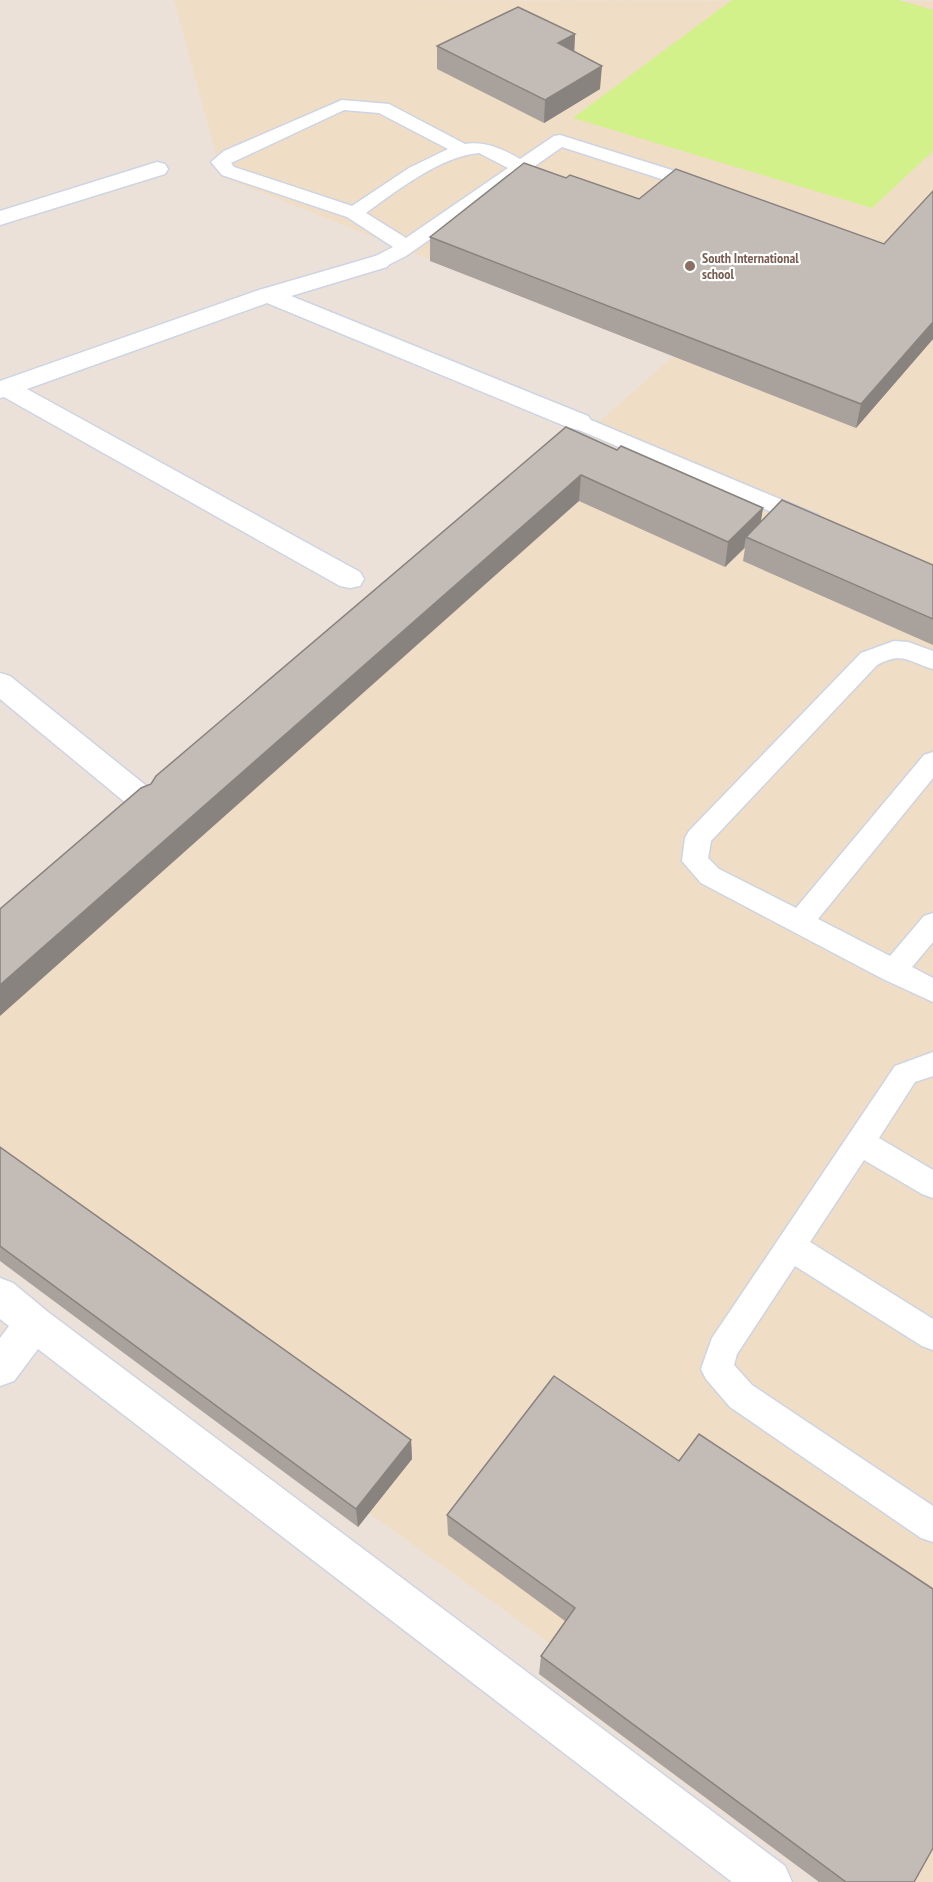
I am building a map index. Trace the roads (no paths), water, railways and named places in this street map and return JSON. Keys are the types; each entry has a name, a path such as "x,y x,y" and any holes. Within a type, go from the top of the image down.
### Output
{"street":[{"path":"0,218 157,169"},
{"path":"3,389 268,295 379,262"},
{"path":"268,295 579,422"},
{"path":"3,389 350,579"},
{"path":"0,684 143,800"},
{"path":"0,1295 34,1324 770,1882"},
{"path":"0,1368 34,1324"}],"lane":[{"path":"406,247 354,213 228,171 220,162 230,155 342,105 383,108 461,149"},
{"path":"379,262 406,247 560,140 719,191"},
{"path":"354,213 387,189 461,149 477,147 486,149 521,167"},
{"path":"579,422 834,529"},
{"path":"933,662 911,651 888,648 869,659 698,838 695,861 710,876 933,991"},
{"path":"799,923 933,761"},
{"path":"893,971 933,923"},
{"path":"933,1064 905,1074 723,1348 717,1369 741,1396 933,1526"},
{"path":"860,1142 933,1185"},
{"path":"790,1246 933,1336"}],"place":[{"name":"South International school","path":"690,266"}]}
